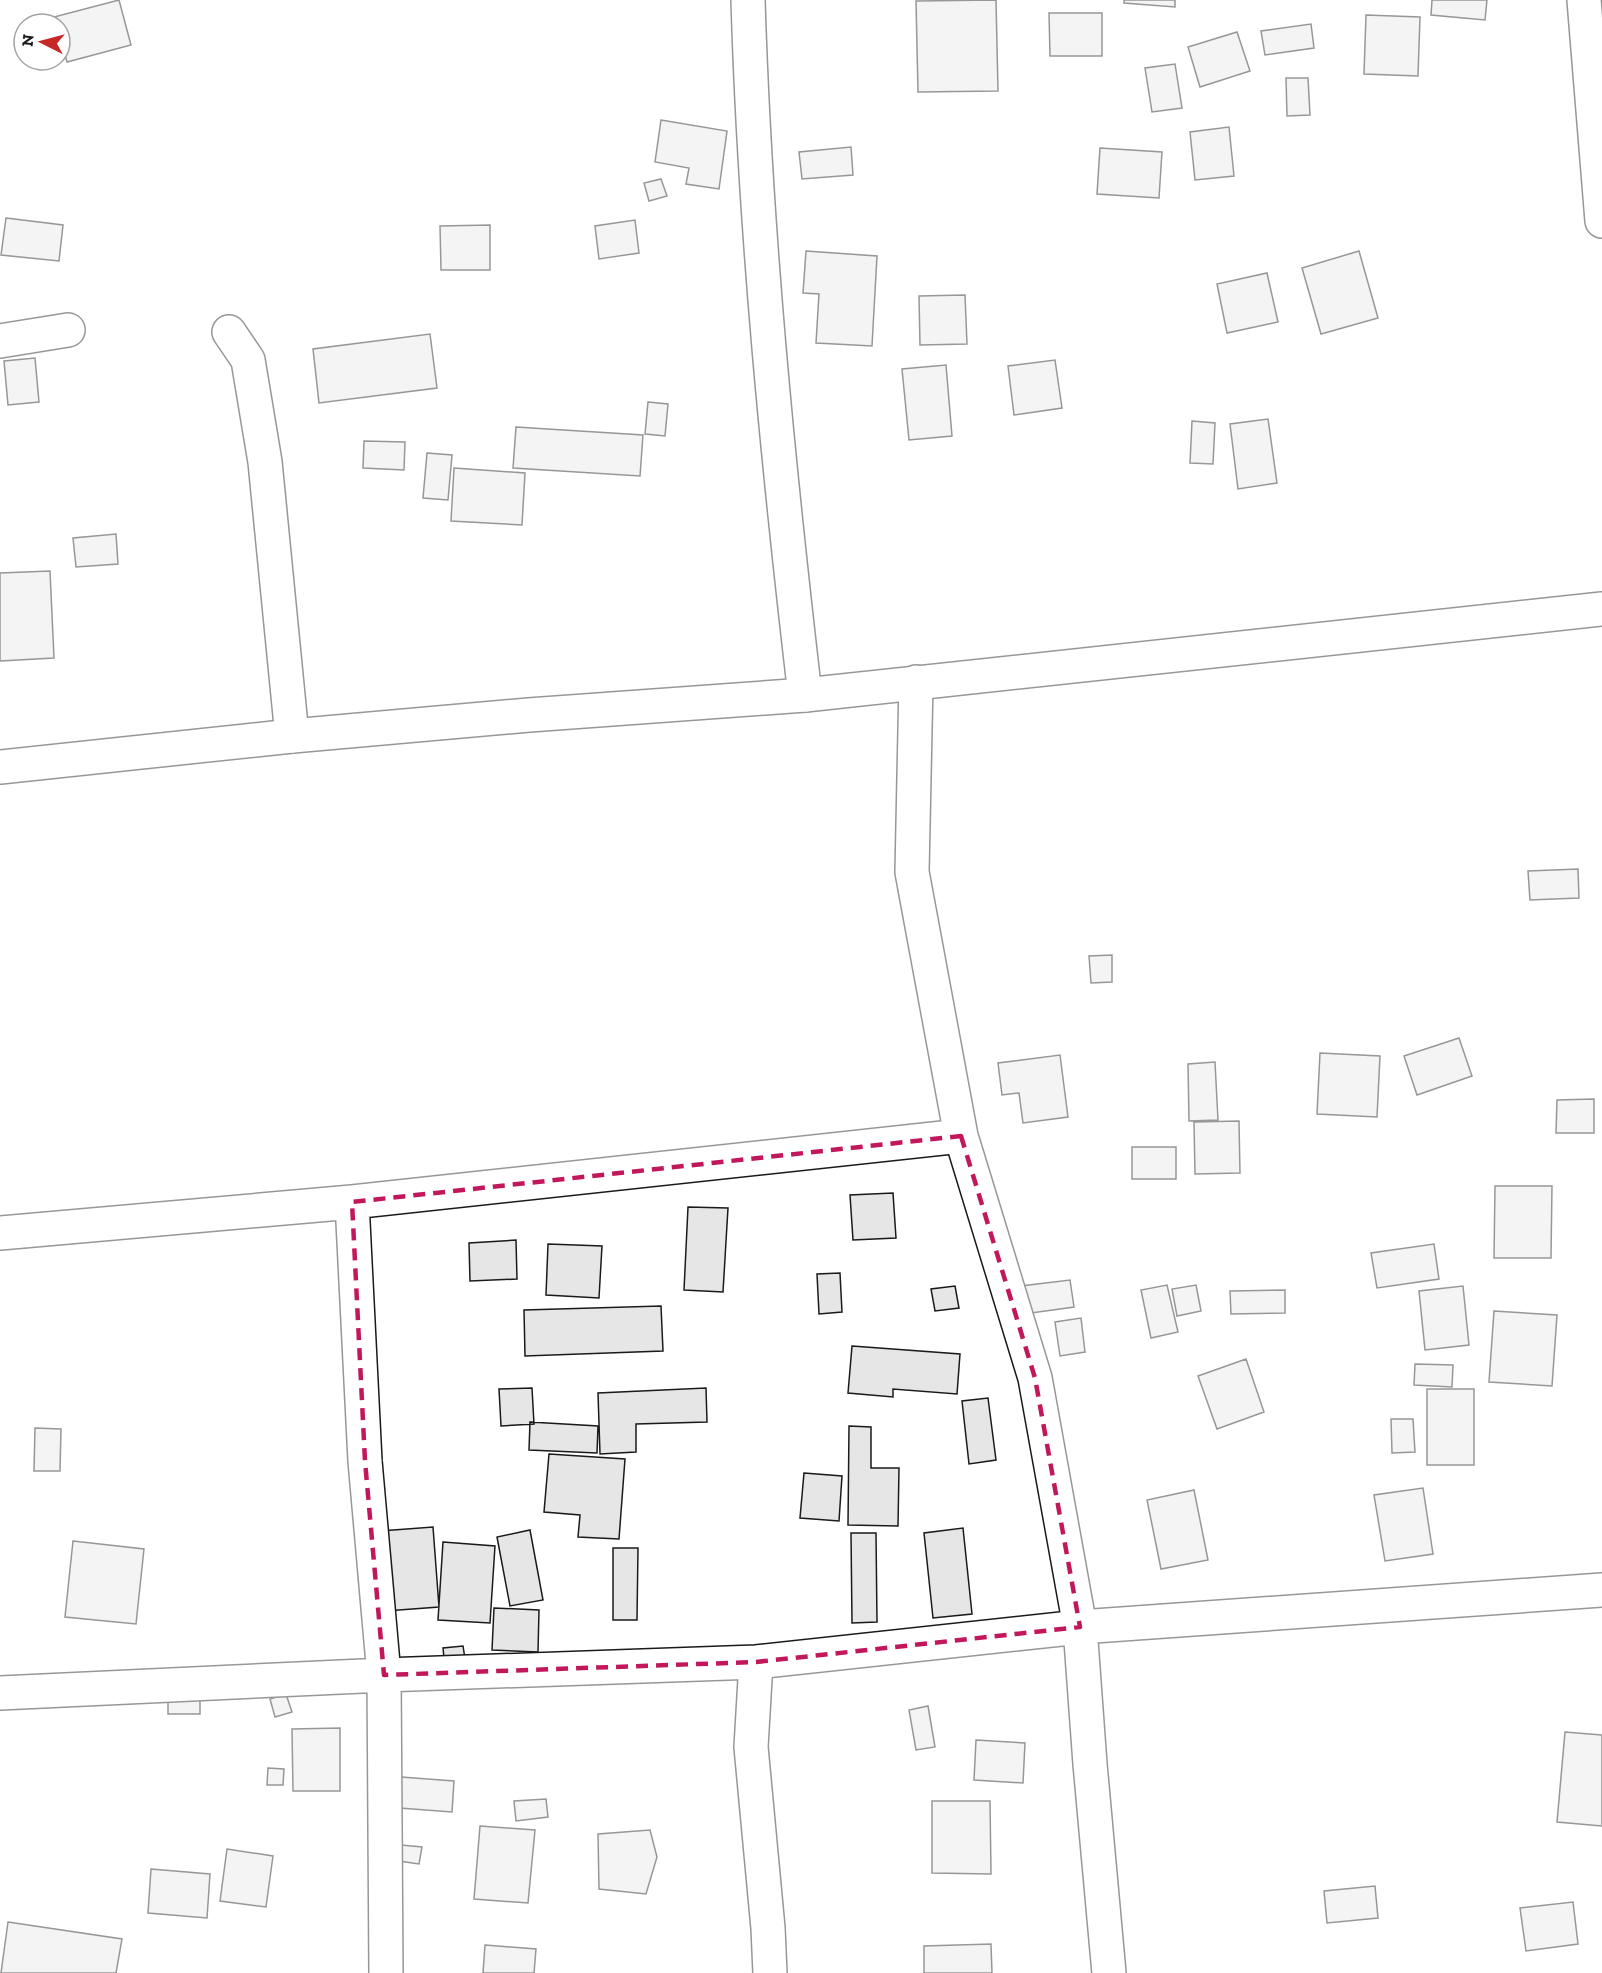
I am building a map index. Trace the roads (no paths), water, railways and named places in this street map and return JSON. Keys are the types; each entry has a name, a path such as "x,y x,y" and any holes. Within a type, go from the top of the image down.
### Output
{"street":[{"path":"748,0 764,272 781,487 805,694"},
{"path":"1584,0 1602,221"},
{"path":"0,341 68,330"},
{"path":"229,332 248,360 265,462 292,736"},
{"path":"0,767 292,736 805,694 1602,609"},
{"path":"916,682 912,872 961,1136 1035,1378 1080,1627 1109,1973"},
{"path":"0,1233 352,1202 961,1136"},
{"path":"352,1202 365,1461 384,1675 386,1973"},
{"path":"0,1693 384,1675 756,1662 1080,1627 1602,1590"},
{"path":"756,1662 751,1747 771,1973"}]}
